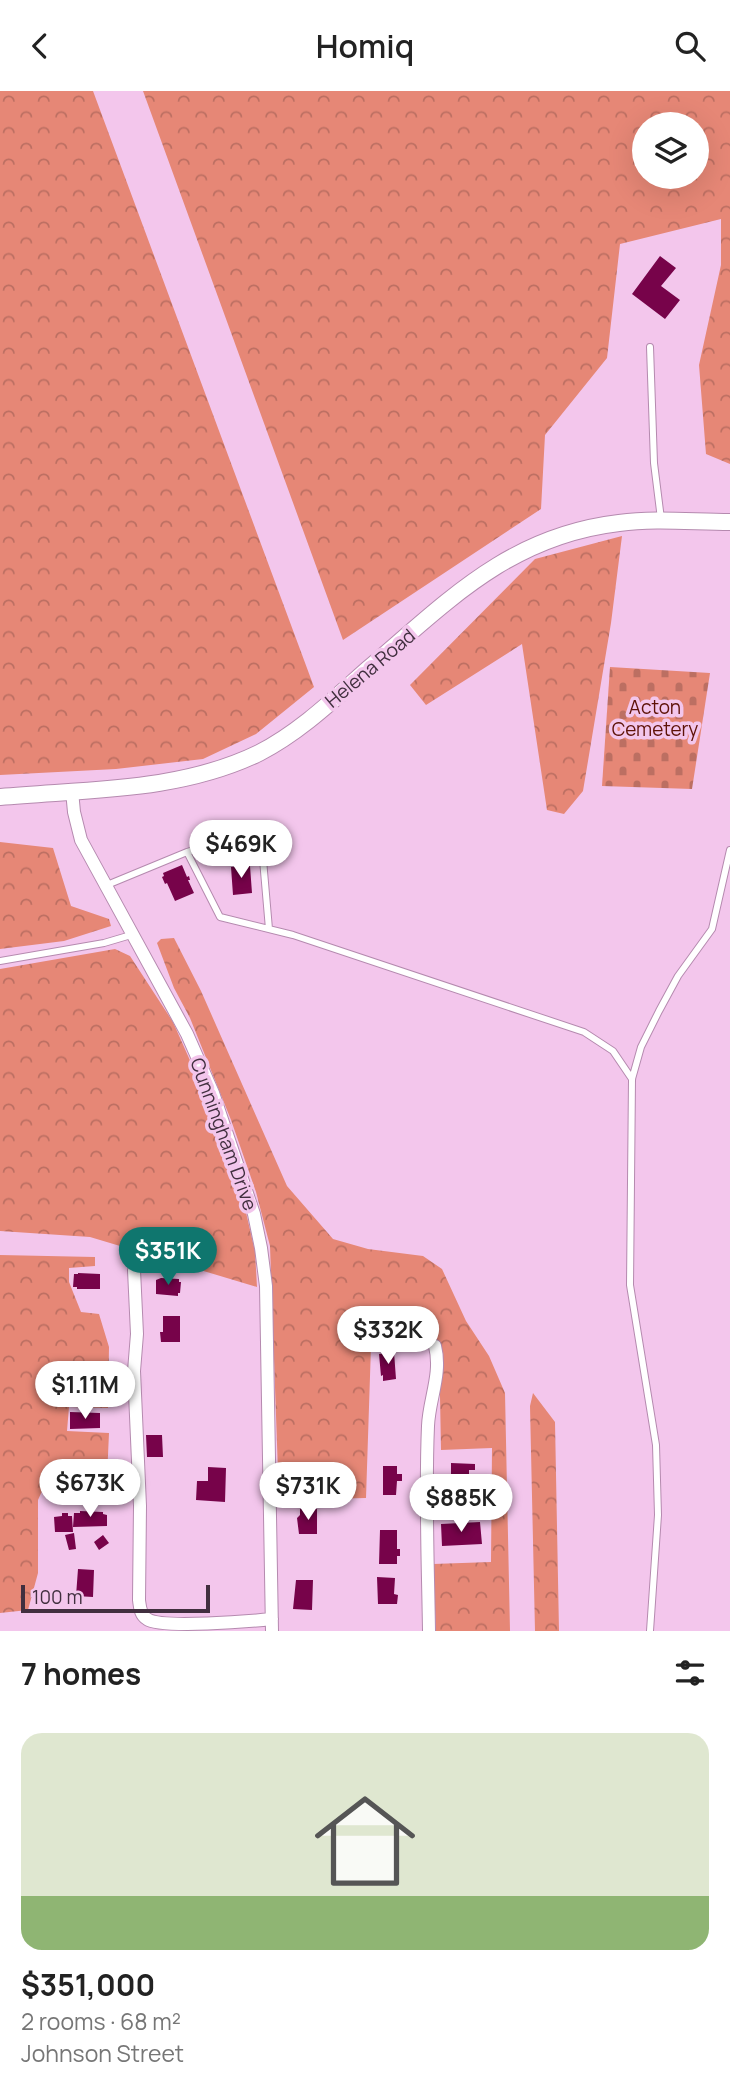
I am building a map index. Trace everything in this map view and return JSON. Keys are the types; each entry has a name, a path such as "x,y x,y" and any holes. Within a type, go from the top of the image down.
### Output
{"main road":[{"name":"Helena Road","path":"0,797 169,782 243,760 298,728 466,587 517,552 566,532 621,522 730,522"}],"street":[{"name":"Cunningham Drive","path":"72,791 81,840 187,1034 213,1093 254,1214 266,1297 272,1625"},
{"path":"134,1271 137,1334 134,1371 141,1506 141,1612 151,1621 272,1625"},
{"path":"429,1631 428,1425 438,1366 435,1346"}],"lane":[{"path":"650,347 654,463 661,521"},
{"path":"105,885 187,852 215,844 259,845 262,848 269,929"},
{"path":"650,1631 658,1515 656,1445 631,1285 632,1080 641,1047 659,1011 678,976 712,929 730,850"},
{"path":"187,852 220,917 293,935 584,1032 613,1051 632,1080"},
{"path":"0,961 104,943 131,935"}],"green space":[{"path":"0,91 93,91 314,687 256,734 203,759 116,769 0,775"},
{"path":"143,91 730,91 730,464 706,454 699,365 721,265 721,219 620,244 607,358 545,435 541,509 343,640"},
{"path":"622,536 611,623 583,791 564,814 547,810 522,644 426,705 410,685 535,559"},
{"name":"Acton Cemetery","path":"610,667 710,673 692,789 602,786"},
{"path":"0,842 53,848 71,906 109,919 111,926 64,941 0,949"},
{"path":"174,938 201,991 287,1186 333,1239 368,1249 423,1256 442,1269 466,1321 489,1356 505,1393 510,1631 436,1631 433,1564 491,1562 492,1448 441,1450 439,1343 416,1339 371,1346 366,1498 279,1500 270,1246 256,1192 231,1120 157,943 161,939"},
{"path":"115,949 130,956 173,1022 219,1126 244,1204 255,1251 257,1287 90,1237 0,1231 0,969"},
{"path":"0,1255 95,1257 95,1266 69,1268 69,1282 81,1312 99,1314 109,1347 108,1408 69,1407 67,1431 109,1433 107,1477 47,1480 38,1500 38,1573 28,1610 0,1613"},
{"path":"533,1393 555,1422 559,1631 535,1631 530,1406"}],"building":[{"path":"660,256 676,268 661,286 680,300 665,319 632,294"},
{"path":"182,865 187,877 189,876 194,893 175,901 162,877 163,873"},
{"path":"250,866 252,893 233,895 231,867"},
{"path":"74,1274 100,1274 100,1289 73,1287"},
{"path":"179,1279 181,1282 178,1296 156,1294 156,1280"},
{"path":"163,1316 180,1316 180,1342 161,1342"},
{"path":"394,1352 396,1379 383,1381 379,1354"},
{"path":"70,1412 100,1413 100,1428 70,1429"},
{"path":"146,1435 162,1435 163,1457 147,1457"},
{"path":"451,1463 475,1464 475,1470 469,1470 469,1507 451,1507 451,1484 445,1484 445,1475 451,1475"},
{"path":"383,1466 397,1466 397,1474 402,1474 402,1481 397,1481 396,1495 383,1495"},
{"path":"208,1467 226,1468 225,1502 196,1500 197,1481 208,1481"},
{"path":"300,1509 317,1509 317,1534 299,1534 297,1518"},
{"path":"103,1512 107,1515 107,1526 73,1527 74,1513"},
{"path":"62,1513 72,1516 73,1532 55,1532 54,1517 62,1516"},
{"path":"480,1522 482,1544 442,1546 441,1524"},
{"path":"380,1530 397,1530 397,1549 400,1549 400,1556 397,1556 397,1564 379,1564"},
{"path":"74,1533 76,1549 69,1550 65,1535"},
{"path":"103,1535 109,1543 99,1550 94,1542"},
{"path":"78,1569 94,1570 93,1597 76,1596"},
{"path":"377,1577 395,1578 394,1594 398,1595 397,1604 378,1604"},
{"path":"296,1580 313,1580 312,1610 293,1609"}]}
